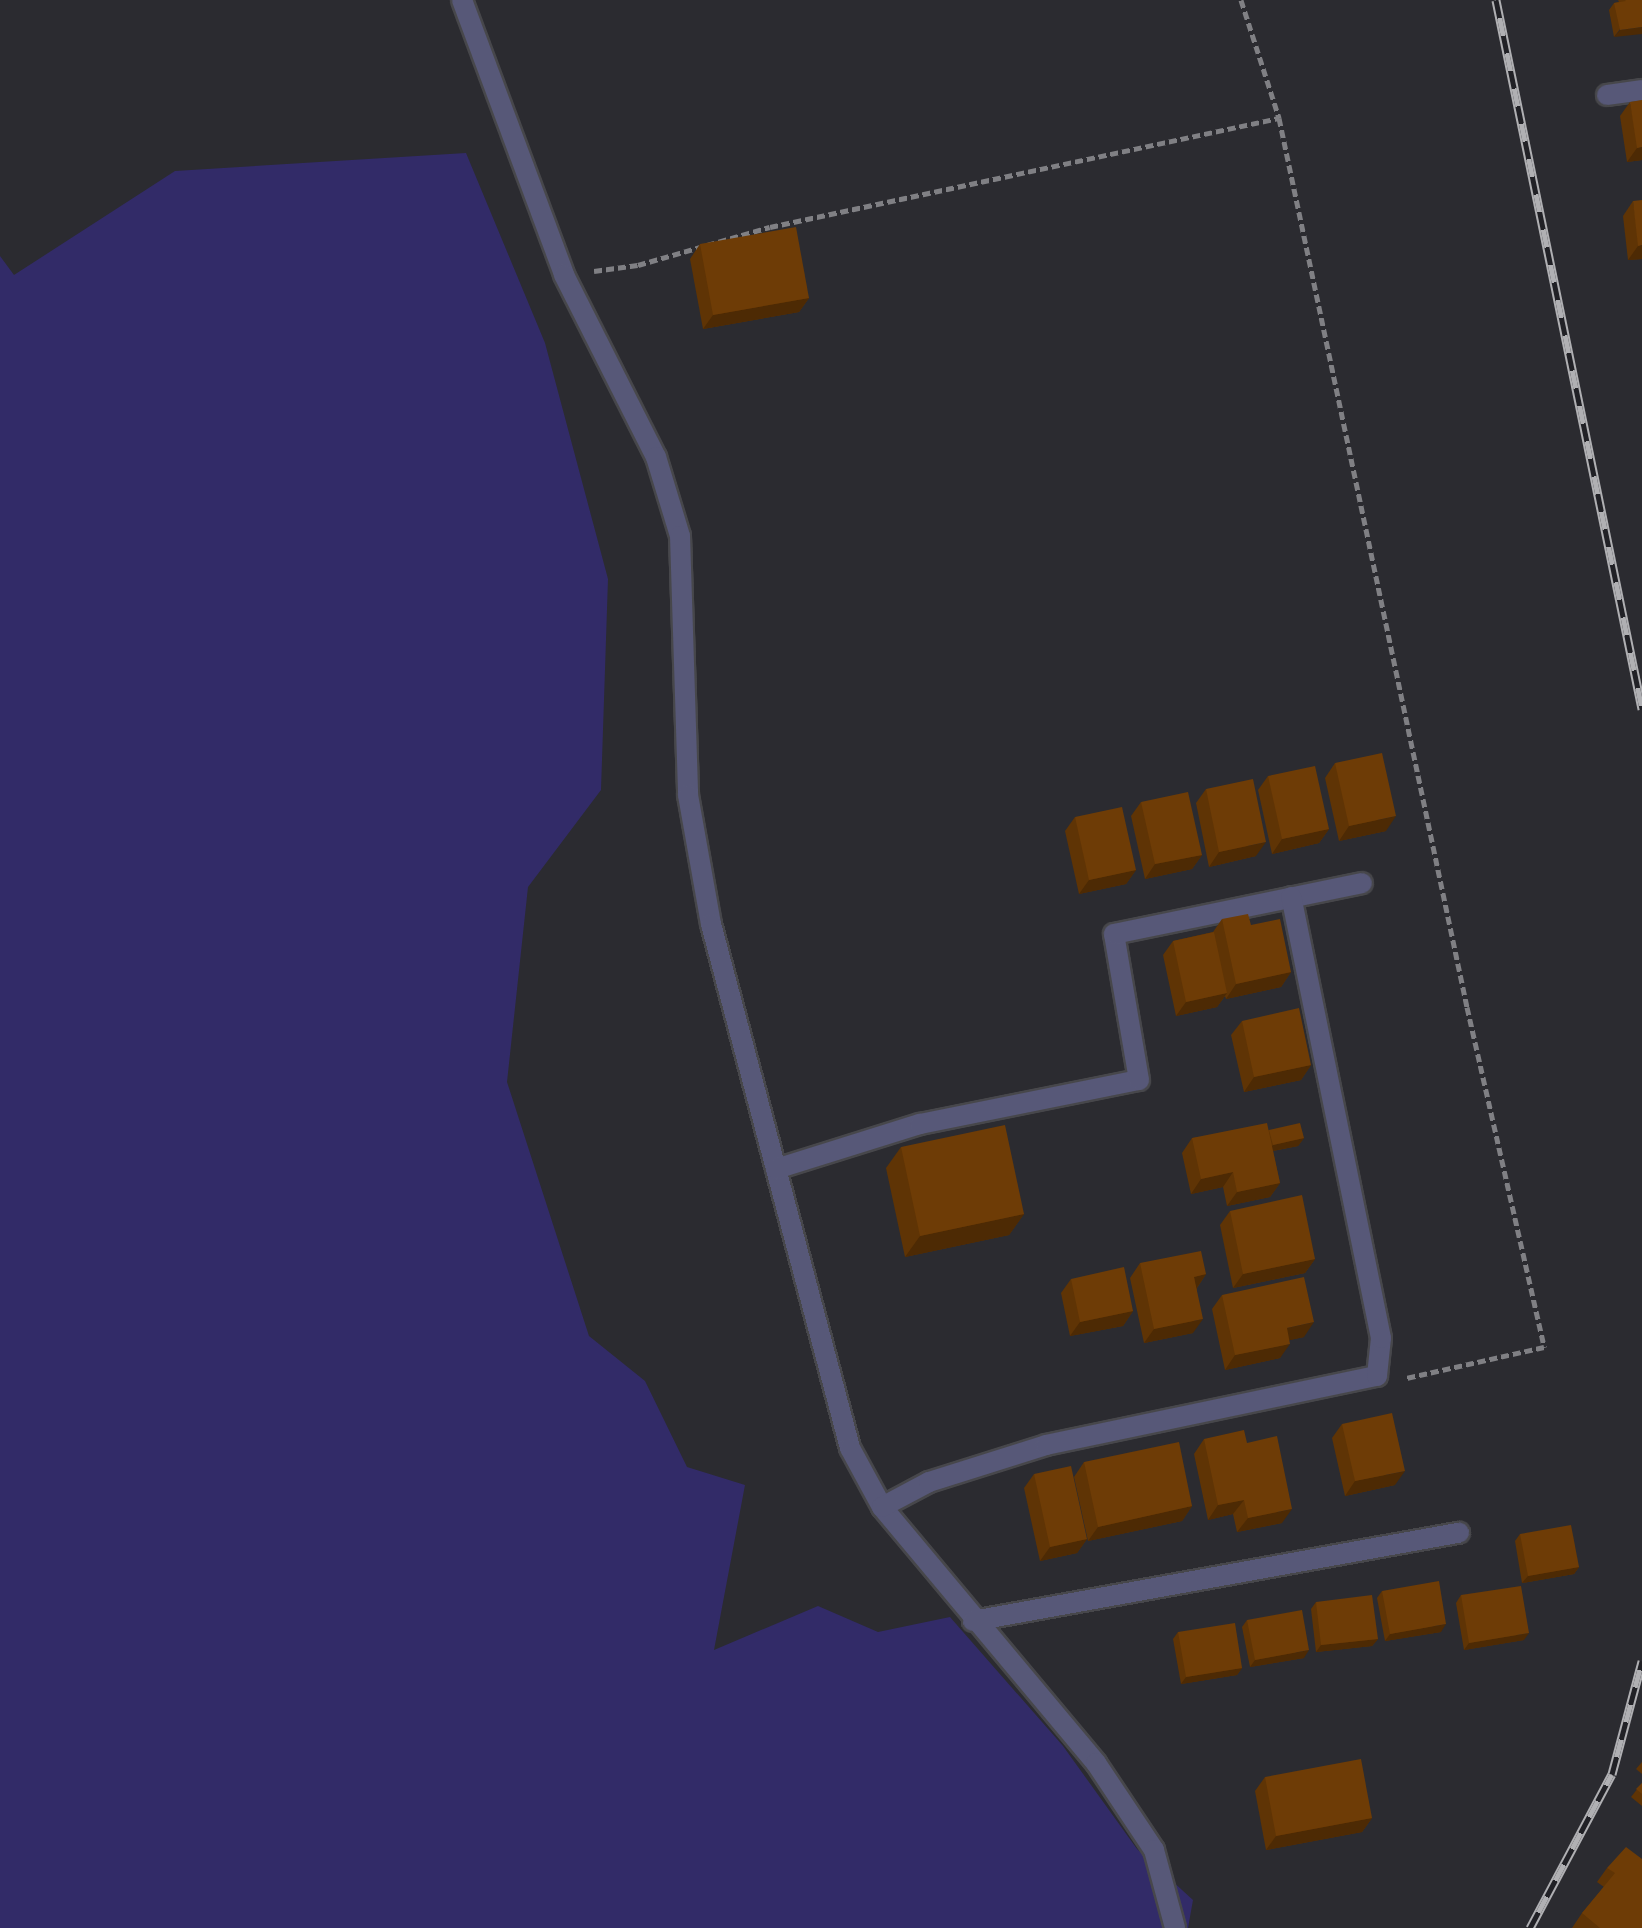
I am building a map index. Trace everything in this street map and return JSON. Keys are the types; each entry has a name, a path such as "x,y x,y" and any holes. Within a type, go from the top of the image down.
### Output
{"street":[{"path":"462,0 564,275 656,457 680,536 688,795 711,924 850,1448 882,1507 973,1621 1057,1710 1096,1763 1154,1850 1175,1928"},
{"path":"1607,95 1642,90"},
{"path":"776,1169 920,1124 1139,1080 1114,934 1362,883"},
{"path":"882,1507 929,1482 1046,1445 1377,1376 1381,1338 1291,897"},
{"path":"973,1621 1459,1533"}],"path":[{"path":"1241,0 1279,118 1463,992 1544,1347 1408,1378 1377,1376"},
{"path":"564,275 638,265 725,237 1279,118"}],"shaded area":[{"path":"466,153 545,343 608,579 601,790 528,887 507,1082 589,1336 645,1381 687,1467 745,1485 714,1650 818,1606 878,1632 950,1617 1063,1746 1137,1849 1193,1900 1188,1928 0,1928 0,256 14,275 175,171"}],"building":[{"path":"1642,0 1642,27 1620,30 1614,3"},
{"path":"1642,100 1642,147 1637,148 1630,102"},
{"path":"1642,200 1642,245 1638,246 1633,201"},
{"path":"796,227 809,298 713,315 700,244"},
{"path":"1382,753 1396,816 1349,826 1335,763"},
{"path":"1315,766 1329,829 1282,839 1268,776"},
{"path":"1253,779 1266,842 1219,852 1206,789"},
{"path":"1188,792 1202,855 1155,864 1141,802"},
{"path":"1122,807 1136,870 1089,880 1075,817"},
{"path":"1248,914 1251,925 1280,919 1291,972 1236,984 1222,919"},
{"path":"1214,932 1227,993 1186,1002 1173,941"},
{"path":"1299,1008 1311,1065 1254,1077 1242,1021"},
{"path":"1267,1123 1280,1183 1237,1192 1233,1172 1201,1179 1192,1138"},
{"path":"1300,1123 1304,1138 1273,1145 1269,1130"},
{"path":"1005,1125 1024,1214 920,1236 901,1147"},
{"path":"1302,1195 1315,1259 1243,1274 1230,1211"},
{"path":"1201,1251 1206,1274 1194,1277 1203,1319 1154,1329 1140,1263"},
{"path":"1124,1267 1133,1311 1080,1322 1071,1279"},
{"path":"1304,1277 1314,1322 1287,1328 1290,1344 1235,1355 1222,1295"},
{"path":"1392,1413 1405,1471 1355,1481 1342,1424"},
{"path":"1244,1430 1247,1443 1277,1436 1292,1509 1248,1518 1244,1500 1218,1505 1204,1439"},
{"path":"1179,1442 1192,1506 1098,1527 1084,1462"},
{"path":"1071,1466 1087,1539 1050,1547 1034,1474"},
{"path":"1571,1525 1579,1567 1528,1576 1520,1534"},
{"path":"1439,1581 1446,1624 1390,1634 1382,1591"},
{"path":"1521,1586 1529,1633 1469,1643 1461,1595"},
{"path":"1372,1595 1378,1639 1321,1645 1316,1602"},
{"path":"1302,1610 1309,1650 1255,1660 1247,1620"},
{"path":"1235,1623 1242,1668 1186,1677 1178,1632"},
{"path":"1361,1759 1372,1818 1276,1836 1265,1777"},
{"path":"1626,1847 1642,1859 1642,1928 1600,1928 1582,1913 1615,1873 1607,1868"}],"railway":[{"path":"1496,0 1642,709"},
{"path":"1530,1928 1612,1774 1642,1661"}]}
